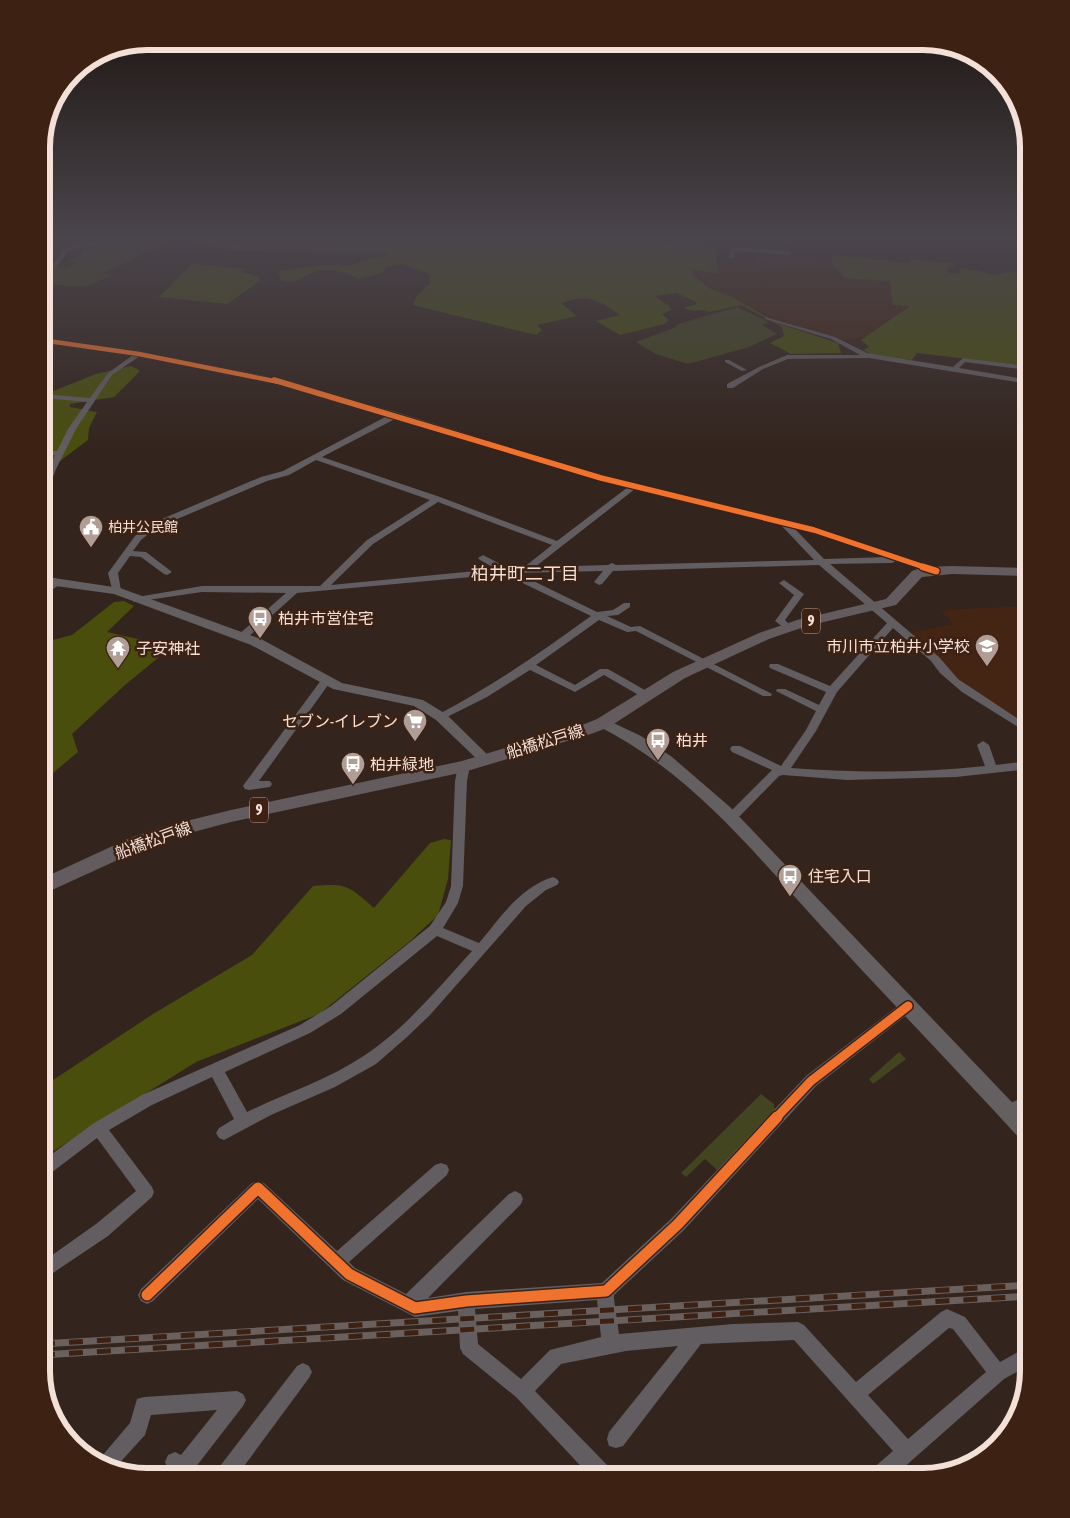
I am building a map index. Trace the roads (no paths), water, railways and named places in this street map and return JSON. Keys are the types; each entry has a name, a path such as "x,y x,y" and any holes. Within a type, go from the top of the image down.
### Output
{"main road":[{"name":"船橋松戸線","path":"50,884 138,843 195,825 464,766 603,723 646,695 704,663 787,627 876,607 899,597 916,575 925,571 1020,573"}],"street":[{"path":"767,318 833,338 848,344 849,348 870,356 1020,380"},
{"path":"50,341 139,354 262,377 634,486 783,522 839,538 936,571"},
{"path":"50,346 54,342"},
{"path":"50,473 72,429 110,374 139,354"},
{"path":"730,386 761,368 786,357 864,358 870,356"},
{"path":"955,369 963,360 1020,367"},
{"path":"727,361 744,370"},
{"path":"54,397 92,400"},
{"path":"116,591 114,573 138,538 153,526 264,479 286,473 396,415"},
{"path":"50,454 61,453"},
{"path":"317,458 437,498 559,545"},
{"path":"526,570 634,486"},
{"path":"323,588 370,542 437,498"},
{"path":"783,522 819,560 935,659 943,673 958,686 1020,725"},
{"path":"126,553 143,554 167,572"},
{"path":"483,558 504,571 598,616 630,630 637,628 767,694"},
{"path":"137,600 202,589 294,590 504,571 819,560 901,560"},
{"path":"600,582 612,566"},
{"path":"778,592 786,581 799,594 780,622 787,627"},
{"path":"50,582 116,591 272,649 326,681 338,686 402,698 429,709 441,717 485,759"},
{"path":"50,587 56,583"},
{"path":"242,637 294,590"},
{"path":"441,717 483,695 530,666 602,612 615,613 627,605"},
{"path":"731,818 775,773 783,771 832,691 893,622"},
{"path":"530,666 575,689 604,671 646,695"},
{"path":"774,666 832,691"},
{"path":"266,784 248,786 326,681"},
{"path":"781,691 822,710"},
{"path":"603,723 623,732 658,754 731,818 1020,1124"},
{"path":"983,745 991,768"},
{"path":"736,749 783,771 837,777 956,773 1020,766"},
{"path":"50,1164 99,1128 147,1100 305,1029 336,1010 435,930 449,909 457,886 461,781 464,766"},
{"path":"224,1133 242,1120 322,1088 357,1070 390,1044 438,997 521,903 544,885 554,882"},
{"path":"435,930 481,949"},
{"path":"147,1295 258,1188 349,1274 414,1308 467,1307 605,1295 678,1224 811,1081 908,1006"},
{"path":"215,1068 242,1120"},
{"path":"1008,1111 1020,1105"},
{"path":"50,1267 102,1230 146,1192 99,1128"},
{"path":"336,1262 441,1170"},
{"path":"408,1305 515,1199"},
{"path":"605,1295 610,1338"},
{"path":"467,1307 469,1348 522,1391 596,1468"},
{"path":"856,1394 947,1318 958,1323 998,1373"},
{"path":"522,1391 556,1356 610,1338 697,1336 798,1330 906,1451"},
{"path":"616,1440 697,1336"},
{"path":"888,1468 998,1373 1020,1360"},
{"path":"230,1468 303,1372"},
{"path":"109,1460 138,1428 144,1406 237,1400 183,1468"}],"railway":[{"path":"50,1343 1020,1286"},
{"path":"50,1354 1020,1297"}],"place":[{"name":"柏井公民館","path":"91,548"},
{"name":"柏井市営住宅","path":"260,639"},
{"name":"市川市立柏井小学校","path":"987,667"},
{"name":"子安神社","path":"118,669"},
{"name":"セブン-イレブン","path":"415,742"},
{"name":"柏井","path":"658,761"},
{"name":"柏井緑地","path":"353,785"},
{"name":"住宅入口","path":"790,897"}],"district":[{"name":"柏井町二丁目","path":"525,574"}]}
